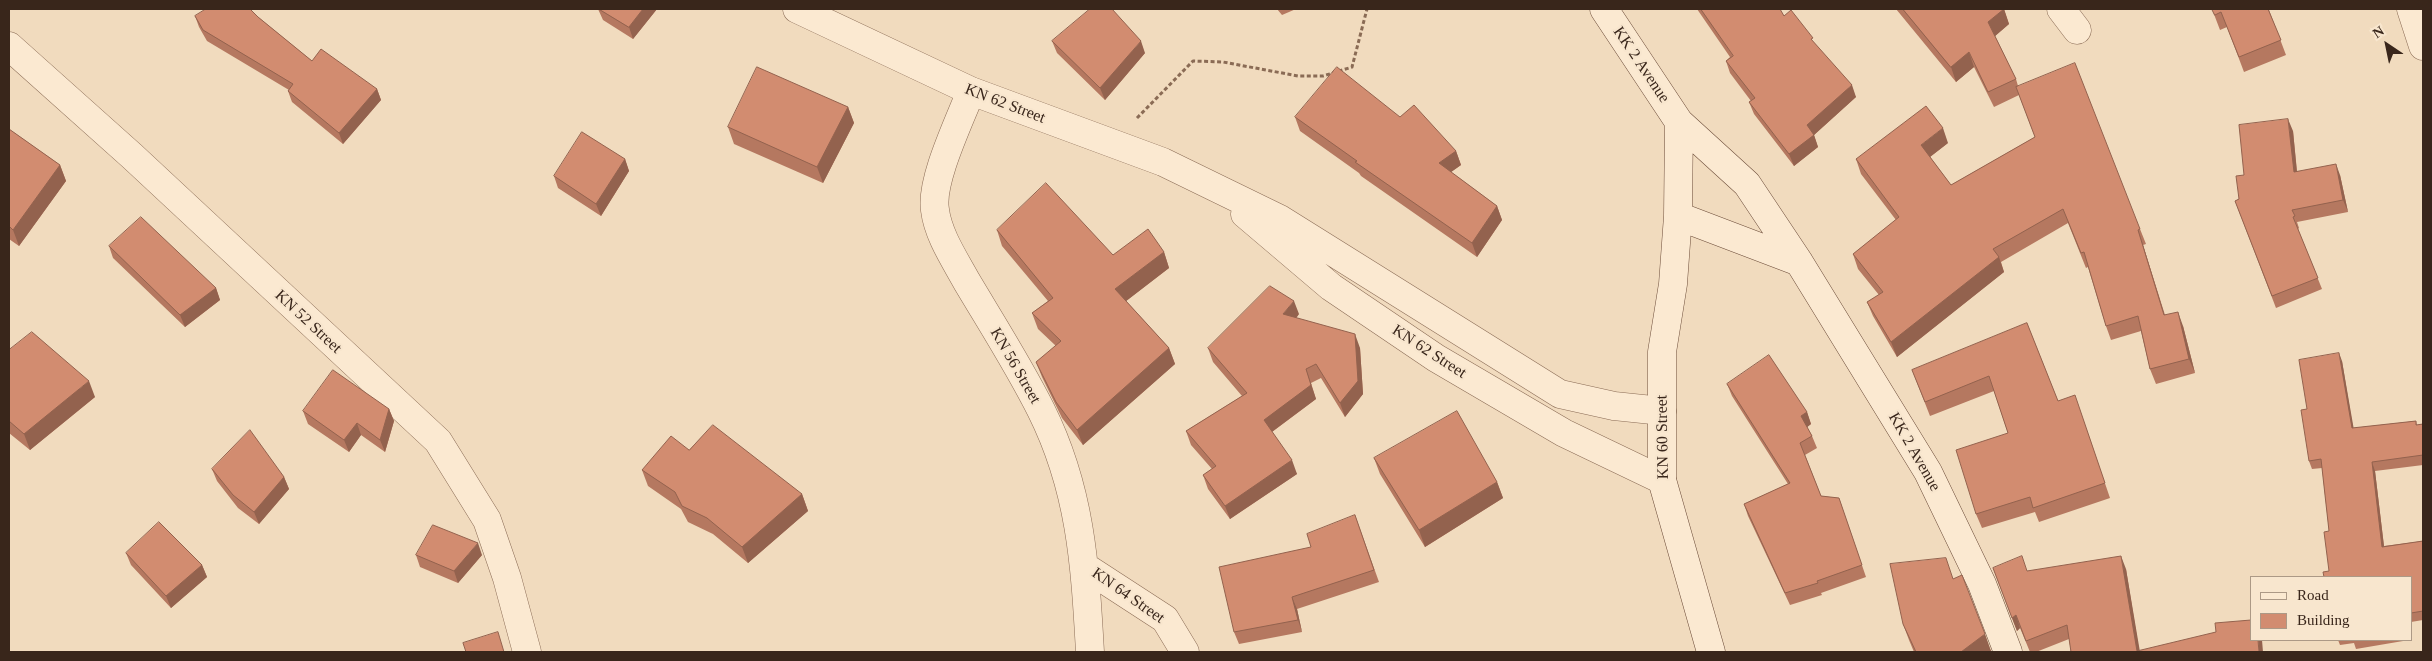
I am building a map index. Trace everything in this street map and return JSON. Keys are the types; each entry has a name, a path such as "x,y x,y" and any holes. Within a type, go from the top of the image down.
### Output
{"street":[{"name":"KN 62 Street","path":"796,9 970,91 1163,162 1217,190 1280,219 1560,394 1614,406 1662,411"},
{"name":"KK 2 Avenue","path":"1604,9 1679,122 1747,184 1799,262 1928,472 1982,584 2008,652"},
{"path":"2061,9 2077,30"},
{"path":"2411,9 2423,46"},
{"name":"KN 52 Street","path":"9,46 132,156 438,441 487,520 507,578 527,652"},
{"name":"KN 56 Street","path":"970,91 939,173 934,209 948,248 1041,410 1064,464 1079,521 1085,567 1090,652"},
{"path":"1679,122 1678,216 1799,262"},
{"name":"KN 62 Street","path":"1217,190 1331,287 1436,358 1564,433 1662,480"},
{"name":"KN 60 Street","path":"1678,216 1673,284 1662,352 1662,480 1711,652"},
{"name":"KN 64 Street","path":"1085,567 1165,619 1186,652"}],"path":[{"path":"1113,143 1193,61 1223,62 1298,76 1323,76 1352,67 1367,9"}],"building":[{"path":"206,9 250,9 312,61 321,49 377,89 339,133 288,91 293,84 203,30 195,16"},
{"path":"599,9 643,9 629,27"},
{"path":"1090,9 1112,9 1141,41 1100,88 1052,41"},
{"path":"1701,9 1780,9 1784,16 1791,10 1813,38 1811,39 1852,85 1807,125 1814,135 1789,154 1749,102 1755,98 1726,61 1733,56"},
{"path":"1903,9 2004,9 1988,22 2016,79 1988,92 1969,52 1951,67"},
{"path":"2212,9 2268,9 2281,40 2239,57 2221,12 2215,15"},
{"path":"2075,63 2140,229 2138,230 2164,315 2178,312 2189,359 2150,369 2138,316 2106,326 2084,252 2081,253 2063,209 1993,249 1999,257 1891,342 1867,302 1883,292 1853,254 1899,217 1856,159 1926,106 1943,128 1921,145 1951,185 2035,137 2016,87"},
{"path":"757,67 848,107 817,167 728,127"},
{"path":"1337,67 1400,117 1414,105 1456,151 1439,163 1497,206 1472,243 1355,162 1357,161 1295,117"},
{"path":"2288,119 2294,172 2336,164 2343,200 2292,210 2295,216 2293,217 2318,278 2272,296 2235,201 2239,199 2236,176 2244,175 2239,125"},
{"path":"9,129 60,165 13,230 9,226"},
{"path":"582,132 625,159 596,204 554,176"},
{"path":"1046,183 1113,255 1148,229 1164,252 1115,289 1169,348 1077,430 1056,402 1036,362 1061,341 1032,313 1053,298 997,230"},
{"path":"141,217 216,288 180,315 109,246"},
{"path":"1270,286 1294,301 1283,314 1355,334 1358,381 1340,403 1316,364 1306,369 1311,385 1264,420 1292,460 1225,506 1203,475 1216,466 1186,431 1247,393 1208,348"},
{"path":"2027,323 2058,401 2075,395 2105,483 2033,508 2030,497 1976,514 1956,450 2008,433 1989,376 1925,402 1912,370"},
{"path":"32,332 89,381 24,434 9,421 9,350"},
{"path":"2339,353 2352,428 2416,421 2416,425 2423,424 2423,455 2372,462 2382,547 2423,541 2423,611 2412,613 2412,576 2324,576 2323,572 2329,571 2324,532 2329,531 2321,459 2309,461 2301,410 2307,409 2299,360"},
{"path":"1769,355 1807,412 1801,416 1812,436 1800,443 1821,496 1839,498 1862,565 1817,581 1818,583 1785,593 1744,504 1790,483 1727,384"},
{"path":"333,370 389,409 380,440 357,423 344,440 303,411"},
{"path":"1457,411 1497,482 1419,530 1374,458"},
{"path":"713,425 802,494 742,547 707,518 682,506 675,492 642,470 671,436 689,450"},
{"path":"250,430 284,477 254,512 233,495 212,469"},
{"path":"1355,515 1374,570 1292,597 1298,620 1234,632 1219,567 1311,547 1307,534"},
{"path":"159,522 202,565 166,596 126,553"},
{"path":"433,525 478,543 454,571 416,555"},
{"path":"2022,556 2027,571 2121,556 2137,651 2216,632 2215,623 2250,620 2250,641 2258,641 2259,652 2071,652 2067,625 2026,641 2016,615 2012,618 1993,568"},
{"path":"1946,558 1953,579 1962,575 1985,634 1961,652 1916,652 1903,624 1890,564"},
{"path":"498,632 504,652 466,652 463,643"}]}
